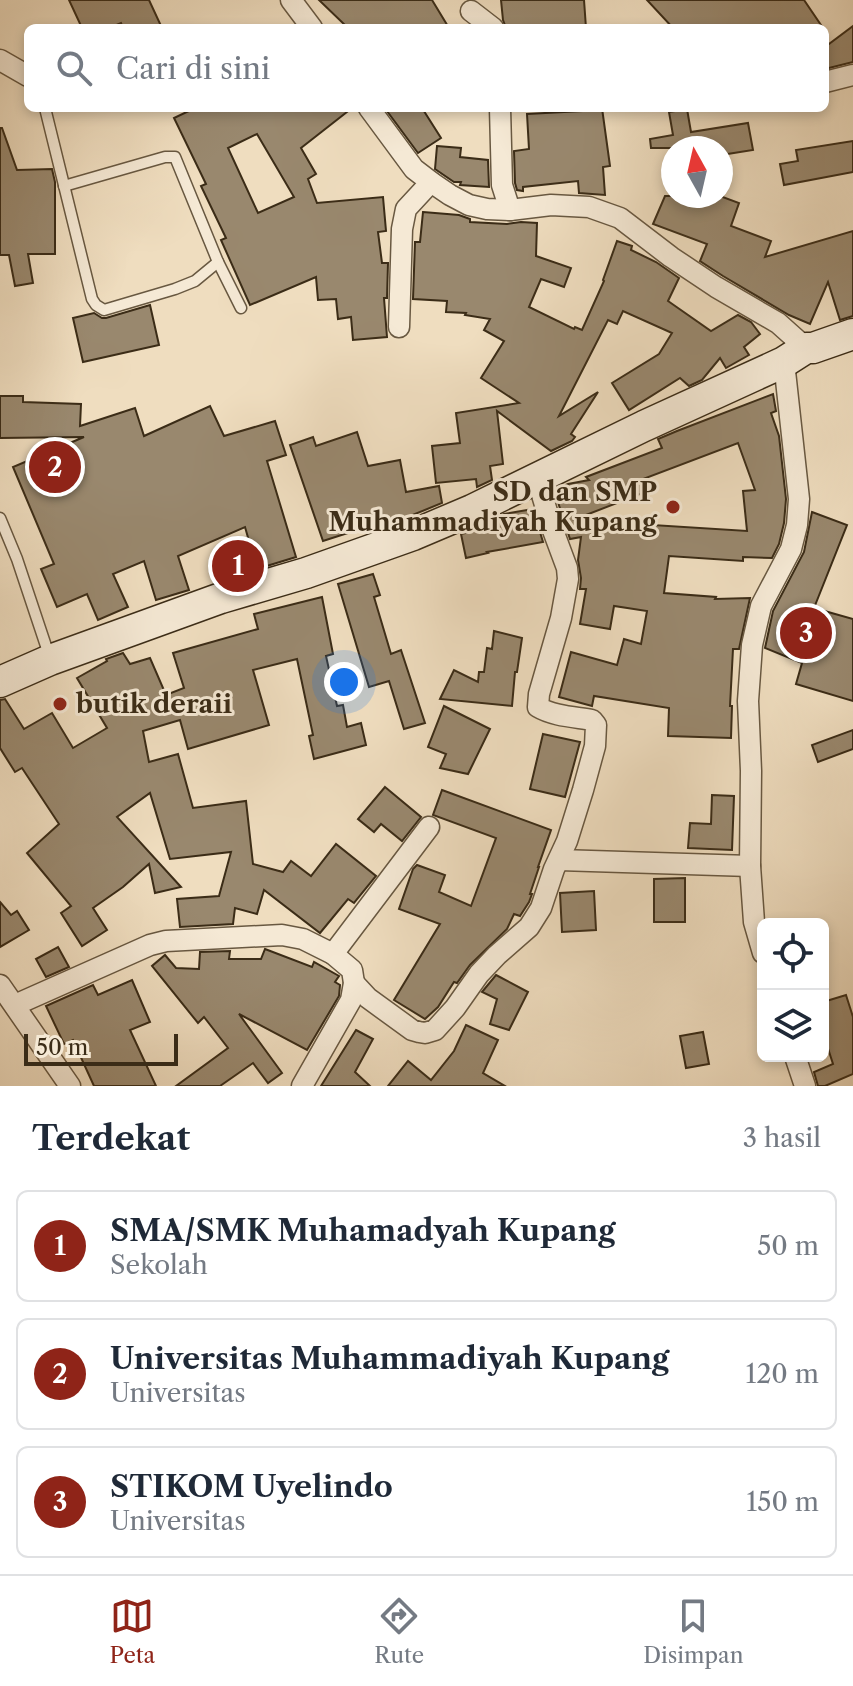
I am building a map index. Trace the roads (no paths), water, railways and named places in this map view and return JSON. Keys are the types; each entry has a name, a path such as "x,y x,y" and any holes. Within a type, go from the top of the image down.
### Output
{"street":[{"path":"291,0 309,24"},
{"path":"471,11 488,24"},
{"path":"0,60 24,74"},
{"path":"829,81 853,75"},
{"path":"372,112 414,169 469,205 510,210 551,205 589,207 620,218 704,279 778,323 795,355 797,525 791,549 761,606 752,645 748,701 750,866 757,932"},
{"path":"500,112 502,185 510,210"},
{"path":"399,327 402,229 406,209 431,182"},
{"path":"0,682 50,660 221,598 306,573 413,535 472,510 795,355 853,334"},
{"path":"354,983 368,998 412,1030 425,1033 435,1030 479,974 529,927 541,908 567,841 595,746 596,725 592,720 538,707 568,579 537,478"},
{"path":"333,954 429,827"},
{"path":"559,860 750,866"},
{"path":"15,1005 150,945 166,941 282,935 303,939 333,954 352,970 354,983 351,1000 302,1086"},
{"path":"0,985 70,1086"},
{"path":"797,1062 805,1086"}],"lane":[{"path":"46,112 96,305 104,310 175,289 195,281 218,262"},
{"path":"64,186 165,157 175,157 218,262 241,308"},
{"path":"0,518 17,559 50,660"}],"place":[{"name":"Universitas Muhammadiyah Kupang","path":"55,467"},
{"name":"SD dan SMP Muhammadiyah Kupang","path":"673,507"},
{"name":"SMA/SMK Muhamadyah Kupang","path":"238,566"},
{"name":"STIKOM Uyelindo","path":"806,633"},
{"name":"butik deraii","path":"60,704"}]}
